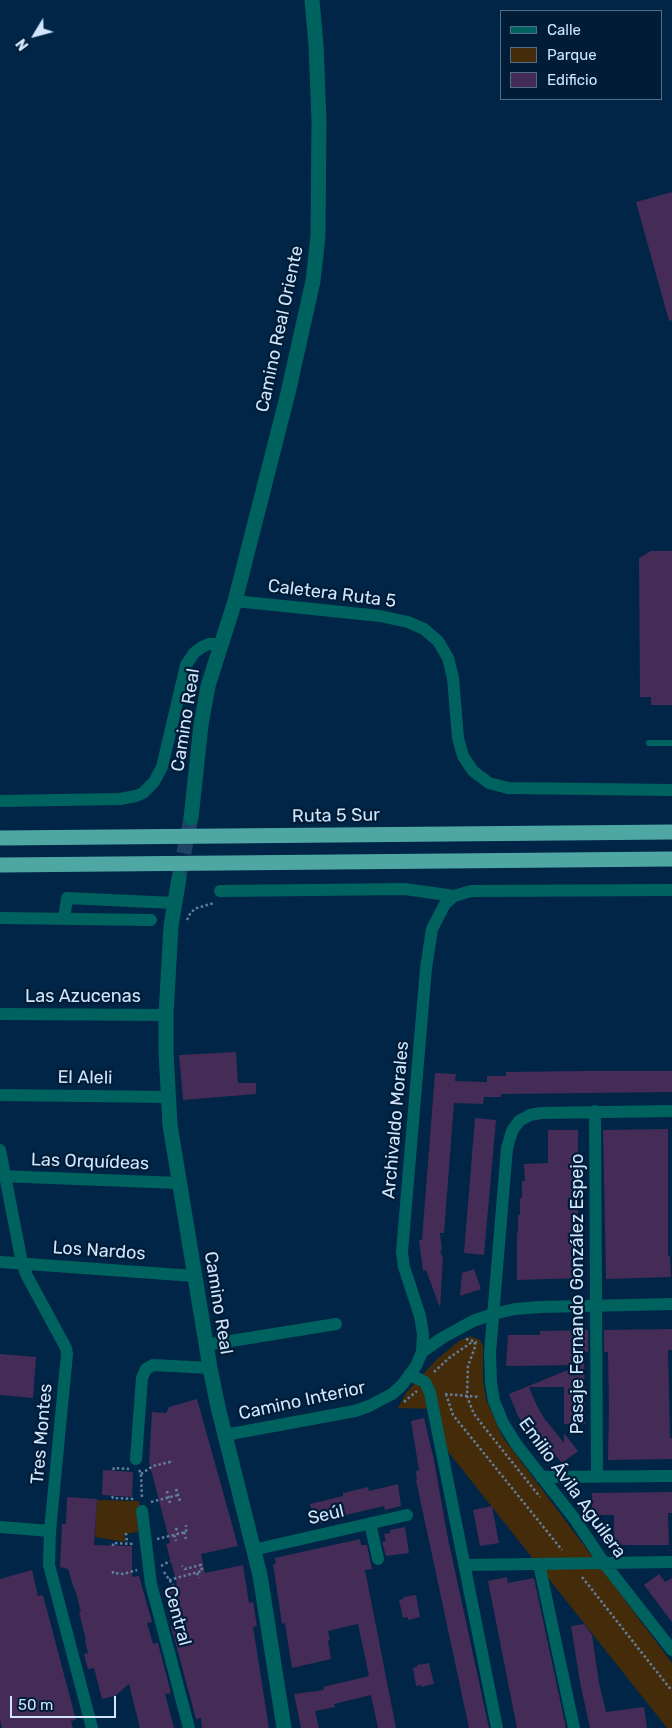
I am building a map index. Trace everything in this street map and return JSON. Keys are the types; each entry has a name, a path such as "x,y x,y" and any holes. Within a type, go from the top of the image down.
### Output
{"highway":[{"name":"Ruta 5 Sur","path":"0,838 672,832"},
{"path":"0,865 672,859"}],"street":[{"name":"Camino Real Oriente","path":"235,601 288,393 313,281 316,257 319,120 312,0"},
{"name":"Camino Real","path":"191,818 204,702 235,601"},
{"name":"Caletera Ruta 5","path":"235,601 380,616 408,622 424,629 438,641 448,658 453,678 458,738 462,756 473,772 489,783 508,788 672,790"},
{"path":"0,801 120,799 143,793 154,782 162,767 186,665 194,653 202,647 209,644 222,644"},
{"name":"Camino Real","path":"179,878 171,926 166,1015 170,1125 210,1368 260,1575 284,1728"},
{"path":"220,891 405,888 454,896 471,891 672,890"},
{"name":"Archivaldo Morales","path":"422,1352 423,1334 420,1316 404,1267 402,1252 426,968 432,929 444,904 454,896"},
{"path":"64,919 67,898 174,903"},
{"path":"0,918 150,920"},
{"name":"Las Azucenas","path":"0,1014 166,1015"},
{"name":"El Aleli","path":"0,1095 169,1097"},
{"path":"595,1112 672,1111"},
{"name":"Emilio Ávila Aguilera","path":"595,1112 530,1115 520,1121 512,1131 506,1148 490,1353 491,1383 503,1423 516,1444 574,1518 604,1563 672,1650"},
{"name":"Pasaje Fernando González Espejo","path":"595,1112 597,1476"},
{"name":"Tres Montes","path":"0,1150 3,1176 22,1263 32,1289 63,1342 67,1354 50,1531 49,1565 92,1728"},
{"name":"Las Orquídeas","path":"3,1176 179,1183"},
{"name":"Los Nardos","path":"0,1262 194,1276"},
{"path":"422,1352 473,1321 515,1309 672,1304"},
{"path":"206,1345 336,1324"},
{"name":"Camino Interior","path":"225,1435 355,1411 370,1406 392,1394 410,1375 422,1352"},
{"path":"136,1459 142,1378 146,1369 153,1365 210,1368"},
{"path":"410,1375 427,1388 497,1728"},
{"path":"541,1477 672,1476"},
{"name":"Central","path":"142,1505 142,1545 150,1584 189,1728"},
{"name":"Seúl","path":"253,1550 408,1515"},
{"path":"370,1523 378,1559"},
{"path":"0,1527 50,1531"},
{"path":"464,1566 672,1562"},
{"path":"539,1564 574,1728"}],"lane":[{"path":"649,743 672,743"}],"path":[{"path":"187,921 191,912 216,902 220,891"},
{"path":"400,1404 415,1393 427,1388 449,1358 473,1341"},
{"path":"415,1393 427,1388 446,1394 494,1397"},
{"path":"446,1394 453,1415 568,1557 566,1564"},
{"path":"141,1474 151,1467 170,1462 170,1464"},
{"path":"114,1470 114,1468 139,1470 141,1474 142,1505"},
{"path":"176,1489 180,1501"},
{"path":"167,1491 170,1503"},
{"path":"112,1496 113,1498 122,1497 142,1505 178,1494"},
{"path":"113,1546 113,1543 142,1545 184,1532 187,1530 186,1525"},
{"path":"176,1528 176,1541"},
{"path":"184,1532 186,1539"},
{"path":"126,1533 127,1543"},
{"path":"169,1580 202,1572 201,1565 192,1565 184,1569 182,1566"},
{"path":"113,1571 136,1571 137,1566"},
{"path":"160,1566 173,1585"},
{"path":"197,1573 199,1578"},
{"path":"581,1576 672,1690"}],"green space":[{"path":"470,1336 480,1340 483,1346 483,1380 486,1399 502,1436 672,1663 672,1728 667,1728 446,1449 437,1409 398,1408 406,1393 436,1360 459,1341"},
{"path":"97,1500 139,1501 141,1510 137,1511 138,1532 125,1534 125,1542 95,1537"}],"building":[{"path":"672,192 672,320 669,321 636,202"},
{"path":"651,551 672,551 672,705 651,705 651,697 640,697 639,558"},
{"path":"236,1052 238,1083 256,1083 256,1094 183,1100 179,1055"},
{"path":"672,1071 672,1092 501,1094 501,1097 484,1097 483,1104 454,1103 444,1233 440,1233 442,1251 440,1251 443,1258 440,1308 426,1270 423,1271 419,1240 422,1240 435,1073 456,1074 455,1081 487,1082 487,1076 506,1076 506,1072"},
{"path":"475,1118 496,1120 484,1255 464,1253"},
{"path":"668,1129 668,1256 670,1256 671,1277 606,1279 603,1130"},
{"path":"548,1130 578,1130 578,1223 581,1278 517,1280 518,1215 520,1215 520,1198 522,1198 522,1181 525,1181 524,1164 548,1163"},
{"path":"474,1269 481,1289 460,1296 462,1273"},
{"path":"672,1329 672,1350 668,1350 672,1459 608,1460 608,1352 604,1352 604,1330"},
{"path":"588,1330 588,1352 584,1352 585,1424 564,1424 564,1387 529,1387 544,1418 564,1443 564,1433 578,1451 562,1463 551,1450 546,1455 536,1444 518,1416 509,1394 580,1365 506,1366 508,1335 540,1335 540,1331"},
{"path":"0,1354 36,1357 33,1398 0,1395"},
{"path":"197,1399 238,1546 201,1554 205,1573 243,1565 249,1603 253,1602 257,1626 253,1627 269,1728 202,1728 201,1718 196,1719 171,1626 176,1625 166,1587 177,1584 166,1544 170,1543 149,1462 152,1412 166,1413 169,1407"},
{"path":"424,1418 489,1728 469,1728 416,1480 416,1471 419,1470 411,1421"},
{"path":"103,1470 133,1472 132,1497 102,1495"},
{"path":"398,1484 401,1506 385,1510 384,1506 337,1517 337,1519 318,1524 316,1518 314,1519 310,1504 343,1496 343,1493 368,1487 369,1491"},
{"path":"672,1492 672,1513 668,1513 669,1545 614,1545 614,1515 592,1515 592,1493"},
{"path":"67,1497 97,1499 94,1545 132,1546 132,1577 139,1576 152,1622 147,1623 153,1644 158,1643 171,1693 165,1694 174,1728 140,1728 129,1684 115,1696 102,1699 94,1668 88,1669 84,1654 88,1653 86,1640 75,1589 68,1569 60,1567 62,1524 66,1524"},
{"path":"492,1506 499,1543 480,1546 473,1510"},
{"path":"405,1527 409,1553 386,1556 382,1542 386,1541 384,1534 390,1533 390,1530"},
{"path":"360,1539 361,1545 367,1545 372,1569 365,1570 396,1728 378,1728 371,1695 334,1704 335,1707 315,1711 319,1728 301,1728 294,1694 324,1690 323,1687 369,1676 358,1624 328,1631 331,1659 292,1668 285,1623 282,1624 273,1564 276,1564 275,1558"},
{"path":"32,1570 38,1596 43,1595 76,1720 71,1721 73,1728 2,1728 0,1720 0,1579"},
{"path":"659,1574 665,1582 672,1578 672,1622 644,1585"},
{"path":"507,1577 508,1583 534,1578 566,1728 517,1728 488,1581"},
{"path":"416,1595 420,1617 408,1620 408,1617 403,1618 399,1600 404,1599 403,1597"},
{"path":"584,1624 592,1635 599,1683 606,1712 644,1707 647,1728 590,1728 571,1626"},
{"path":"429,1663 434,1684 421,1687 421,1685 416,1686 413,1668 417,1667 417,1665"}],"tunnel":[{"path":"179,876 191,818"}]}
